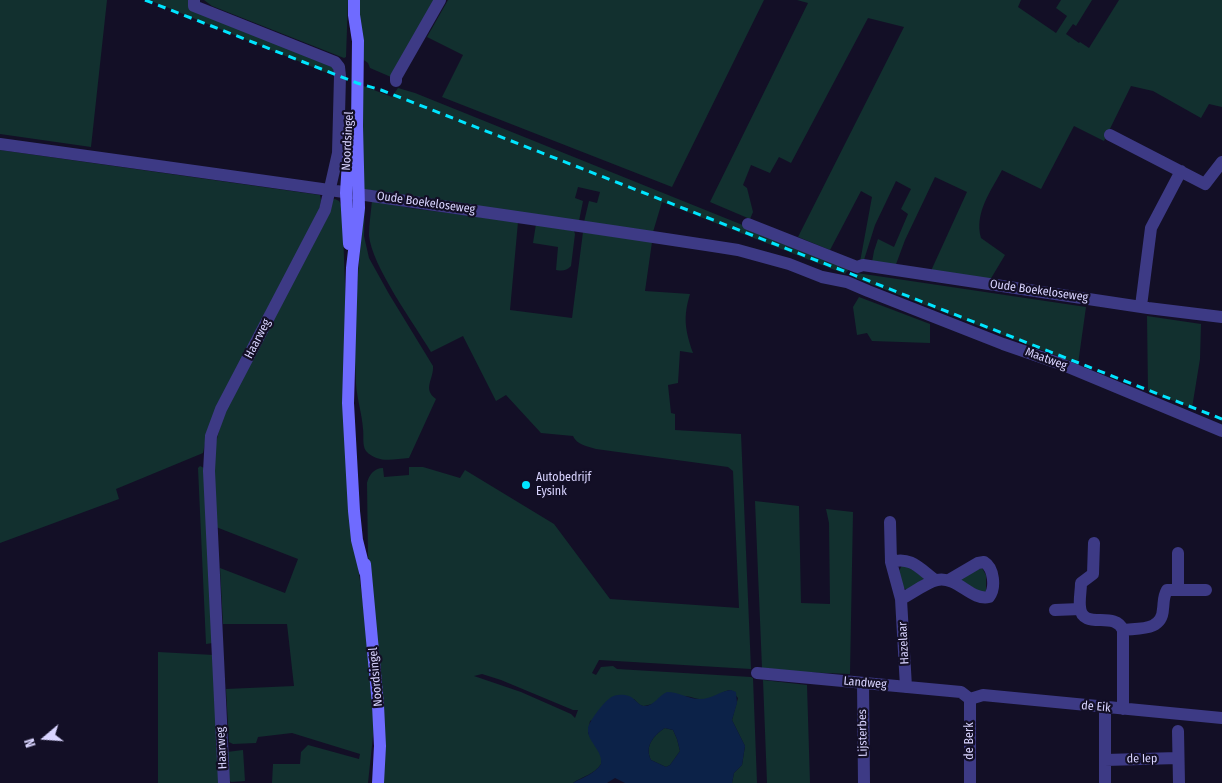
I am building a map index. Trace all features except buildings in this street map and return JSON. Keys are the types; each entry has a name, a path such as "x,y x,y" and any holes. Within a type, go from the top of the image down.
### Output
{"main road":[{"name":"Noordsingel","path":"354,0 354,15 350,36 352,194 350,382 355,404 365,543 365,572 378,705 380,746 378,783"}],"street":[{"name":"Haarweg","path":"194,0 194,6 335,62 338,64 340,76 338,154 331,191 325,210 221,409 211,436 209,471 224,783"},
{"path":"396,81 396,77 440,0"},
{"path":"1110,135 1205,184 1222,162"},
{"name":"Oude Boekeloseweg","path":"0,144 530,218 738,250 789,264 822,277 847,282 868,291"},
{"path":"1141,306 1151,228 1181,172"},
{"name":"Oude Boekeloseweg","path":"748,224 857,267 869,266 1222,317"},
{"path":"847,282 857,267"},
{"name":"Maatweg","path":"868,291 1003,344 1062,364 1222,431"},
{"name":"Hazelaar","path":"890,522 891,562 901,600 906,687"},
{"path":"1094,544 1093,574 1081,583 1080,609 1085,618 1091,620 1115,620 1121,625 1123,630 1124,709"},
{"path":"1178,553 1178,590"},
{"path":"891,562 907,560 935,580"},
{"path":"901,600 935,580 949,580"},
{"path":"1123,630 1160,623 1163,618 1164,596 1167,590 1206,590"},
{"path":"1055,610 1080,609"},
{"name":"Landweg","path":"757,673 961,692 970,699"},
{"name":"Lijsterbes","path":"863,683 864,783"},
{"name":"de Eik","path":"970,699 983,695 1222,718"},
{"name":"de Berk","path":"970,699 970,783"},
{"path":"1105,708 1105,783"},
{"path":"1178,730 1179,783"},
{"name":"de Iep","path":"1105,760 1178,758"}],"green space":[{"path":"0,0 107,0 91,147 0,134"},
{"path":"149,0 192,0 335,63 332,75"},
{"path":"204,0 348,0 346,57 344,58 212,6"},
{"path":"359,0 434,0 391,77 370,68 368,63 361,58"},
{"path":"448,0 764,0 672,187 442,97 463,55 427,37"},
{"path":"797,0 1021,0 1018,7 1056,33 1067,16 1056,8 1061,0 1092,0 1076,26 1073,24 1066,34 1089,48 1119,0 1222,0 1222,107 1209,104 1201,118 1153,91 1131,86 1104,141 1074,126 1041,189 1002,170 985,203 979,229 981,238 1005,255 990,280 930,273 967,192 935,177 905,240 895,267 872,262 878,239 894,247 908,214 901,209 911,189 896,181 875,225 863,263 860,262 872,197 861,191 830,250 798,237 904,27 868,18 791,163 779,157 770,173 751,165 743,185 747,188 753,212 750,219 710,202 808,3"},
{"path":"361,85 392,97 398,88 415,93 851,267 845,274 662,202 653,232 584,222 589,201 597,203 600,192 578,187 575,198 583,201 579,221 363,189"},
{"path":"0,150 320,195 321,200 318,217 208,429 203,453 116,489 119,499 0,543"},
{"path":"335,199 342,206 355,544 367,634 374,727 368,783 272,783 273,764 300,764 301,752 308,745 359,759 360,754 292,733 258,737 256,743 233,744 229,742 226,689 294,686 287,624 223,624 220,568 285,593 298,559 216,527 213,453 224,413 331,200"},
{"path":"372,200 410,208 518,222 510,310 572,318 583,232 652,242 645,291 690,294 686,310 686,324 693,353 680,351 678,383 668,385 671,413 675,414 675,430 741,434 751,669 599,660 592,673 596,675 601,667 613,666 617,669 753,678 757,783 732,783 734,773 742,765 745,746 732,720 738,698 731,690 709,699 682,696 643,706 634,699 590,721 588,733 601,755 601,764 592,773 573,783 383,783 380,667 368,555 367,483 377,469 383,468 384,477 409,475 409,467 423,467 460,478 465,470 554,524 610,599 739,608 733,471 728,467 596,449 580,443 573,436 541,433 506,395 496,401 463,336 431,352 405,311 385,278 372,248 369,235","holes":["482,674 573,710 578,710 575,718 571,714 521,692 474,676"]},
{"path":"365,201 364,236 369,258 433,366 429,388 436,399 409,458 392,460 376,458 366,451 364,446 356,384 355,338 360,246"},
{"path":"536,224 574,231 571,266 568,269 556,270 558,247 533,243"},
{"path":"857,273 1086,307 1078,364 855,278"},
{"path":"859,297 930,324 930,343 872,341 867,333 857,335 853,307"},
{"path":"1147,316 1201,324 1200,359 1192,408 1148,391"},
{"path":"200,466 204,468 213,643 206,644 198,468"},
{"path":"755,501 799,506 801,603 830,604 829,523 826,509 853,512 850,674 762,668"},
{"path":"902,565 925,578 908,590 903,588 899,571"},
{"path":"982,568 986,575 986,591 983,593 957,579"},
{"path":"158,652 214,655 221,783 158,783"},
{"path":"763,680 807,685 810,783 767,783"},
{"path":"665,728 673,730 680,751 670,765 666,767 651,760 649,755 651,741"},
{"path":"243,750 245,781 231,782 227,778 227,752"}],"water":[{"path":"727,691 736,692 737,703 732,720 745,746 742,765 734,773 732,783 625,783 615,778 607,783 573,783 592,773 601,764 600,754 588,734 588,729 597,712 612,697 619,695 629,696 640,705 648,706 667,692 700,699","holes":["665,728 673,730 680,751 670,765 666,767 651,760 649,746 657,734"]}],"railway":[{"path":"145,0 357,83 381,90 1222,419"}],"place":[{"name":"Autobedrijf Eysink","path":"526,485"}]}
